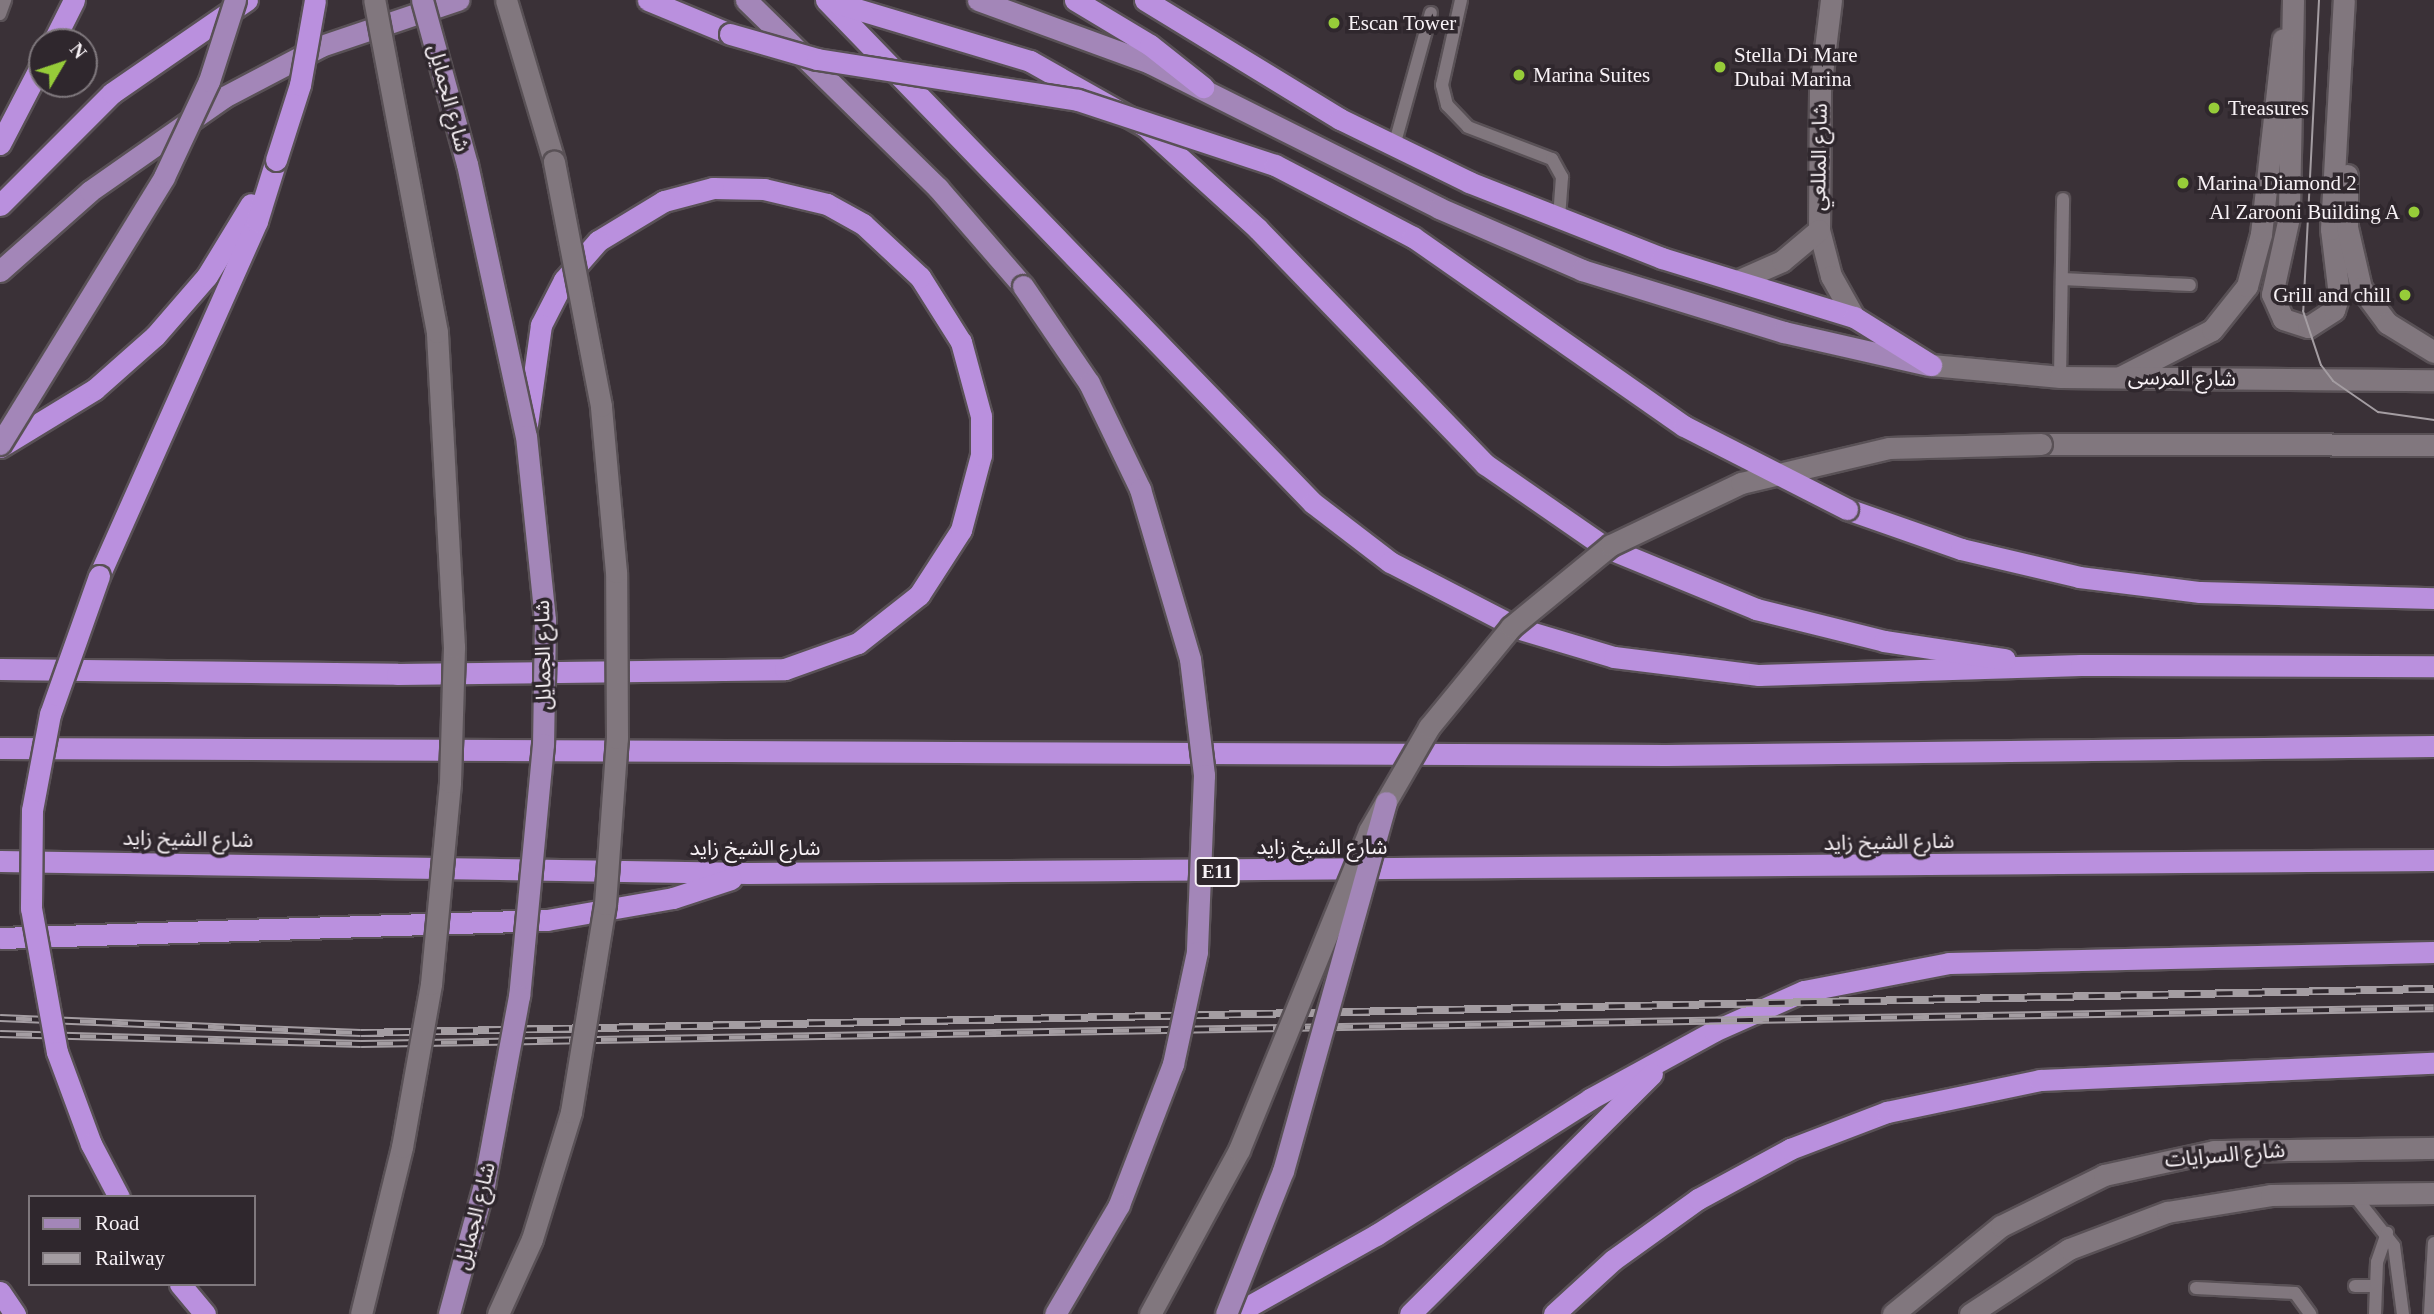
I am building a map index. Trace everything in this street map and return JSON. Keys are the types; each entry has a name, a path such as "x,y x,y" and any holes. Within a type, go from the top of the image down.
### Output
{"highway":[{"path":"0,205 112,93 247,0"},
{"path":"118,1195 72,1098 45,1004 31,908 33,810 50,714 80,621 257,221 300,85 316,0"},
{"path":"648,0 708,27 817,60 1078,100 1275,165 1413,237 1694,433 1791,484 1903,531 2020,564 2139,586 2434,598"},
{"path":"826,0 1086,264 1313,503 1390,562 1520,629 1614,657 1710,673 2081,664 2434,666"},
{"path":"826,0 1030,61 1145,126 1240,211 1475,455 1605,547 1692,588 1819,626 1949,652 2081,664"},
{"path":"1075,0 1127,29 1203,87"},
{"path":"1145,0 1394,146 1559,218 1854,317 1931,365"},
{"path":"60,28 72,3"},
{"path":"0,144 28,90"},
{"path":"0,446 95,389 155,336 206,276 276,160"},
{"path":"0,669 785,669 858,643 919,595 961,530 981,456 981,416 961,342 920,277 863,224 791,192 739,187 688,194 640,211 598,241 564,280 541,325 526,436"},
{"path":"0,748 1666,755 2434,746"},
{"name":"شارع الشيخ زايد","path":"0,861 748,873 2434,860"},
{"path":"0,938 547,920 673,898 748,873"},
{"path":"1235,1314 1376,1235 1590,1099 1804,991 1899,968 2434,952"},
{"path":"1409,1314 1672,1057"},
{"path":"1554,1314 1614,1260 1698,1199 1790,1149 1887,1112 2040,1080 2434,1063"},
{"path":"182,1286 205,1314"},
{"path":"0,1292 15,1314"}],"main road":[{"path":"0,446 164,177 209,81 235,0"},
{"name":"شارع الجمايل","path":"422,0 467,164 526,436 545,620 534,869 509,1059 449,1314"},
{"path":"0,271 100,183 224,97 321,46 458,0"},
{"path":"746,0 938,188 1059,333 1131,468 1177,601 1204,775 1204,893 1194,975 1148,1141 1103,1236 1055,1314"},
{"path":"978,0 1203,87 1439,208 1582,270 1784,332 1931,365"},
{"path":"1226,1314 1283,1171 1386,802"}],"street":[{"path":"360,1314 402,1147 431,984 449,795 454,647 437,332 374,0"},
{"path":"498,1314 547,1197 580,1068 612,835 618,655 610,489 589,324 554,161 506,0"},
{"name":"شارع المللعي","path":"1831,0 1820,90 1819,230 1830,276 1854,317"},
{"path":"2293,0 2290,204 2272,294 2283,319 2295,325 2323,321 2339,295 2331,229 2344,0"},
{"path":"2120,377 2212,330 2247,286 2257,260 2293,0"},
{"path":"2339,110 2347,227 2361,288 2387,323 2434,352"},
{"name":"شارع المللعي","path":"1738,280 1782,261 1819,230"},
{"name":"شارع المرسى","path":"1931,365 2060,377 2434,380"},
{"path":"1150,1314 1239,1150 1340,891 1386,802 1429,727 1489,651 1576,570 1648,523 1741,483 1839,457 1939,444 2434,445"},
{"name":"شارع السرايات","path":"1893,1314 2001,1226 2104,1175 2214,1151 2434,1148"},
{"path":"1970,1314 2069,1249 2167,1212 2218,1201 2350,1191 2434,1193"}],"lane":[{"path":"0,13 5,0"},
{"path":"1461,0 1442,86 1447,105 1468,127 1552,159 1562,177 1559,218"},
{"path":"1394,146 1431,13"},
{"path":"2060,377 2063,200"},
{"path":"2062,279 2190,285"},
{"path":"2350,1191 2387,1233 2402,1275 2403,1314"},
{"path":"2375,1314 2375,1286 2387,1233"},
{"path":"2430,1314 2434,1243"},
{"path":"2355,1286 2375,1286"},
{"path":"2196,1288 2295,1293 2310,1314"}],"tram line":[{"path":"2319,0 2303,311 2321,365 2333,381 2378,412 2434,420"}],"railway":[{"path":"0,1018 361,1033 2434,989"},
{"path":"0,1034 361,1044 2434,1008"}],"place":[{"name":"Escan Tower","path":"1334,23"},
{"name":"Stella Di Mare Dubai Marina","path":"1720,67"},
{"name":"Marina Suites","path":"1519,75"},
{"name":"Treasures","path":"2214,108"},
{"name":"Marina Diamond 2","path":"2183,183"},
{"name":"Al Zarooni Building A","path":"2414,212"},
{"name":"Grill and chill","path":"2405,295"}]}
